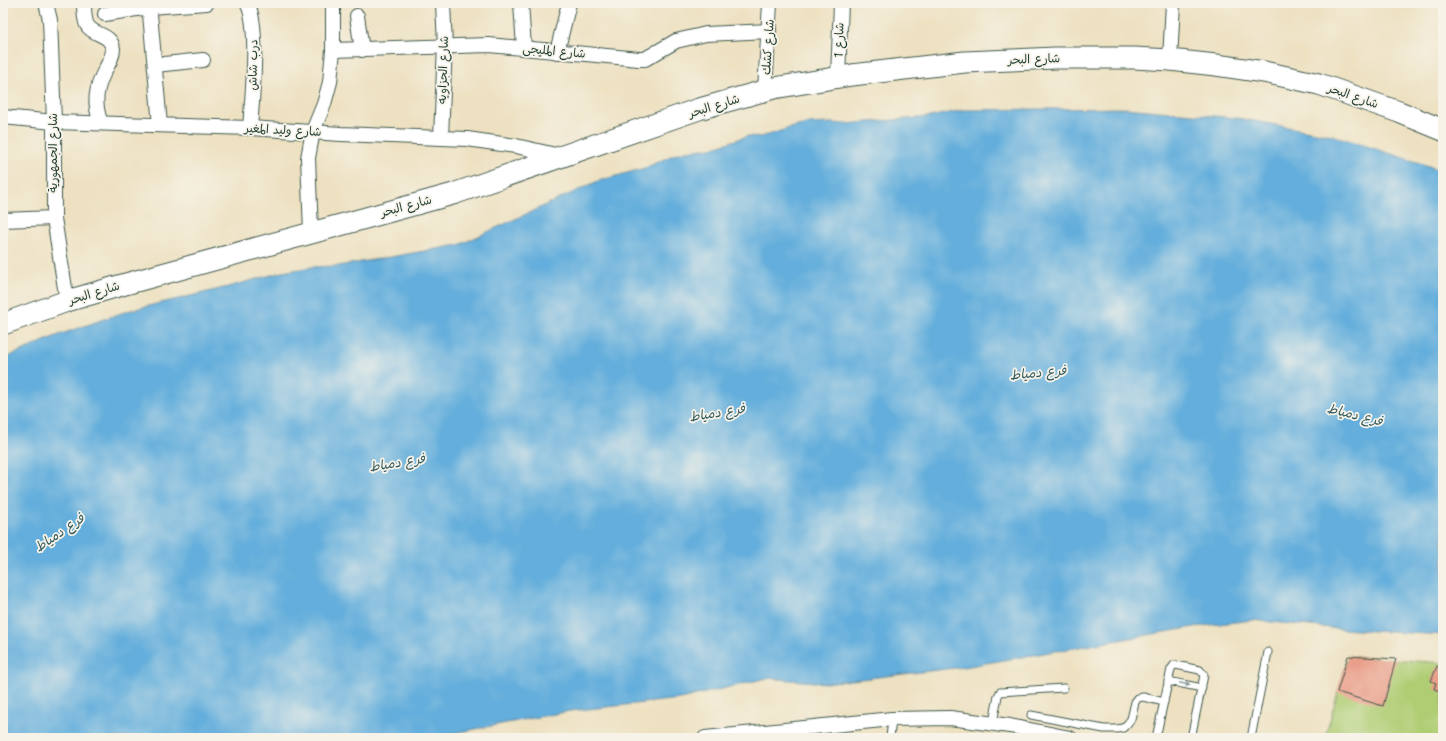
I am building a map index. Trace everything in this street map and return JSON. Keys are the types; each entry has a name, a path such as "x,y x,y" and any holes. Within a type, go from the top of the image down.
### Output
{"street":[{"name":"شارع الجمهورية","path":"46,3 50,20 54,122 54,218 67,301"},
{"path":"84,3 87,25 90,29 108,38 113,49 99,86 96,100 96,112 101,123"},
{"path":"105,14 149,5 208,3"},
{"name":"درب شاش","path":"247,3 251,11 253,23 254,61 250,128"},
{"path":"311,232 308,158 313,131 324,104 330,82 333,50 333,3"},
{"name":"شارع الجزاويه","path":"440,137 445,46 443,3"},
{"path":"521,3 524,48"},
{"path":"557,52 569,3"},
{"name":"شارع كشك","path":"765,91 770,3"},
{"name":"شارع 1","path":"838,77 841,3"},
{"path":"1170,60 1173,3"},
{"path":"149,5 160,125"},
{"path":"357,16 362,50"},
{"name":"شارع المليجى","path":"333,50 489,45 639,59 645,58 676,41 706,34 769,30"},
{"name":"شارع البحر","path":"5,321 67,301 311,232 454,194 699,109 765,91 838,77 965,62 1047,58 1134,58 1170,60 1264,72 1319,84 1398,112 1443,130"},
{"path":"155,65 203,60"},
{"name":"شارع وليد المغير","path":"3,117 54,122 250,128 341,134 467,138 516,146 561,156"},
{"path":"3,220 54,218"},
{"path":"705,738 892,719 950,718 993,723 1070,738"}],"lane":[{"path":"1251,738 1268,652"},
{"path":"1156,738 1171,669 1176,665 1200,670 1204,675 1191,738"},
{"path":"1168,681 1202,688"},
{"path":"993,723 998,694 1003,691 1064,688"},
{"path":"1031,715 1104,729 1117,730 1122,728 1131,719 1135,702 1138,698 1143,697 1164,702"},
{"path":"890,738 892,719"}],"green space":[{"path":"1348,656 1443,663 1443,738 1325,738"}],"water":[{"name":"فرع دمياط","path":"1125,108 1237,118 1332,135 1429,166 1443,173 1443,635 1340,629 1252,620 1194,627 964,667 826,683 767,678 680,699 570,711 428,738 3,738 3,359 56,336 127,311 228,287 282,272 312,267 338,266 459,245 598,181 645,168 673,155 686,151 711,148 748,136 761,137 807,124 845,124 930,117 963,110"}],"building":[{"path":"1348,656 1396,659 1383,706 1337,692"},
{"path":"1437,666 1443,669 1443,692 1434,689 1436,683 1431,681"}]}
